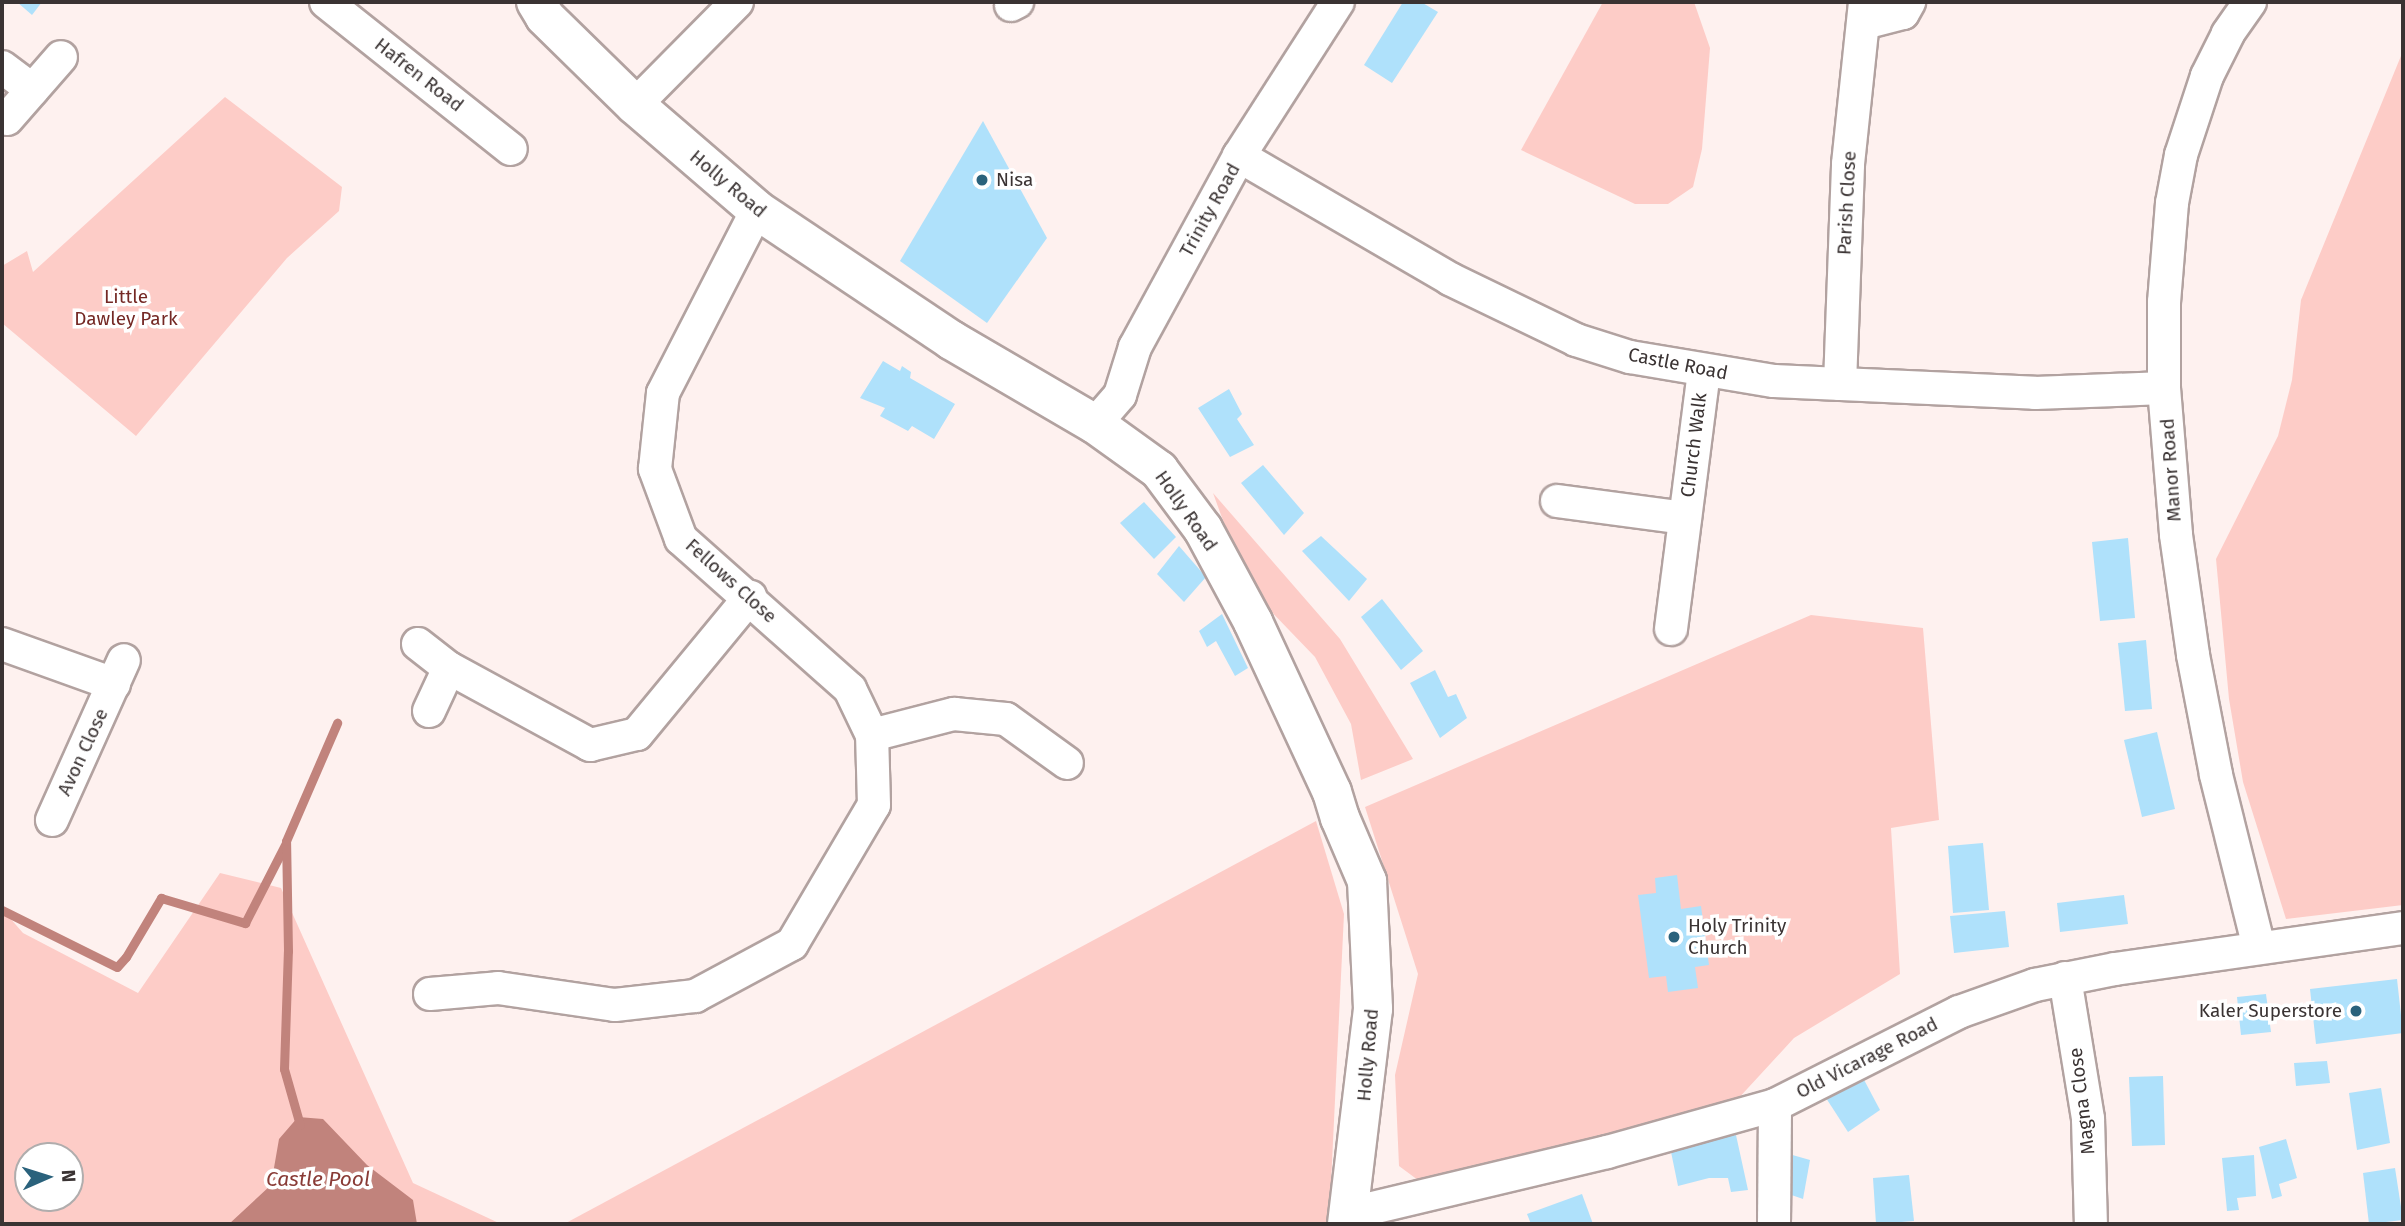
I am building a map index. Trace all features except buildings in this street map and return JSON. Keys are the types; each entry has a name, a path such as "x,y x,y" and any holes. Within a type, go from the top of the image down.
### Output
{"street":[{"name":"Hafren Road","path":"326,2 511,149"},
{"name":"Holly Road","path":"536,2 545,17 635,105 757,210 951,340 1095,424 1159,470 1203,529 1253,622 1327,779 1367,881 1373,1009 1364,1101 1347,1219"},
{"path":"635,105 737,2"},
{"name":"Trinity Road","path":"1095,424 1120,395 1135,347 1239,156 1338,2"},
{"name":"Parish Close","path":"1840,384 1848,164 1865,12 1903,13 1909,2"},
{"name":"Manor Road","path":"2250,2 2228,34 2207,76 2181,155 2172,203 2165,289 2164,388 2176,535 2193,656 2216,775 2259,947"},
{"path":"7,119 61,57"},
{"path":"2,67 32,90"},
{"name":"Castle Road","path":"1239,156 1450,279 1576,340 1630,356 1773,381 2035,393 2164,388"},
{"name":"Fellows Close","path":"430,994 498,988 615,1005 695,996 792,944 874,805 872,735 850,689 750,597 681,539 655,469 663,393 757,210"},
{"name":"Church Walk","path":"1671,629 1704,371"},
{"name":"Church Walk","path":"1557,501 1685,518"},
{"path":"418,644 449,668 590,745 637,734 750,597"},
{"name":"Avon Close","path":"2,644 119,672 52,820"},
{"path":"429,711 449,668"},
{"path":"872,735 954,714 1006,719 1067,763"},
{"name":"Old Vicarage Road","path":"1347,1219 1607,1152 1775,1105 1959,1012 2035,985 2259,947 2403,928"},
{"name":"Magna Close","path":"2065,978 2088,1119 2091,1224"},
{"path":"1774,1224 1775,1105"}],"green space":[{"path":"1603,2 1694,2 1710,48 1702,149 1693,187 1668,204 1635,204 1521,150"},
{"path":"2403,51 2403,905 2286,919 2243,782 2229,699 2216,559 2278,436 2292,380 2301,300"},
{"name":"Little Dawley Park","path":"225,97 342,187 339,211 287,258 136,436 2,323 2,266 27,251 33,272"},
{"path":"1213,493 1340,639 1413,759 1361,780 1351,724 1315,657 1266,606 1229,537"},
{"path":"1811,615 1923,628 1939,820 1891,828 1900,974 1794,1038 1736,1101 1426,1186 1399,1166 1395,1075 1418,974 1365,807"},
{"path":"1316,821 1344,914 1329,1224 564,1224"},
{"path":"220,873 281,888 413,1183 501,1224 2,1224 2,909 23,933 138,993"}],"water":[{"name":"Castle Pool","path":"298,1117 323,1119 367,1165 413,1200 417,1224 229,1224 271,1185 279,1139"}],"waterway":[{"path":"300,1125 284,1069 288,951 286,841 337,723"},
{"path":"2,910 117,967 126,957 161,898 245,923 286,843"}],"place":[{"name":"Nisa","path":"982,180"},
{"name":"Holy Trinity Church","path":"1674,937"},
{"name":"Kaler Superstore","path":"2356,1011"}]}
